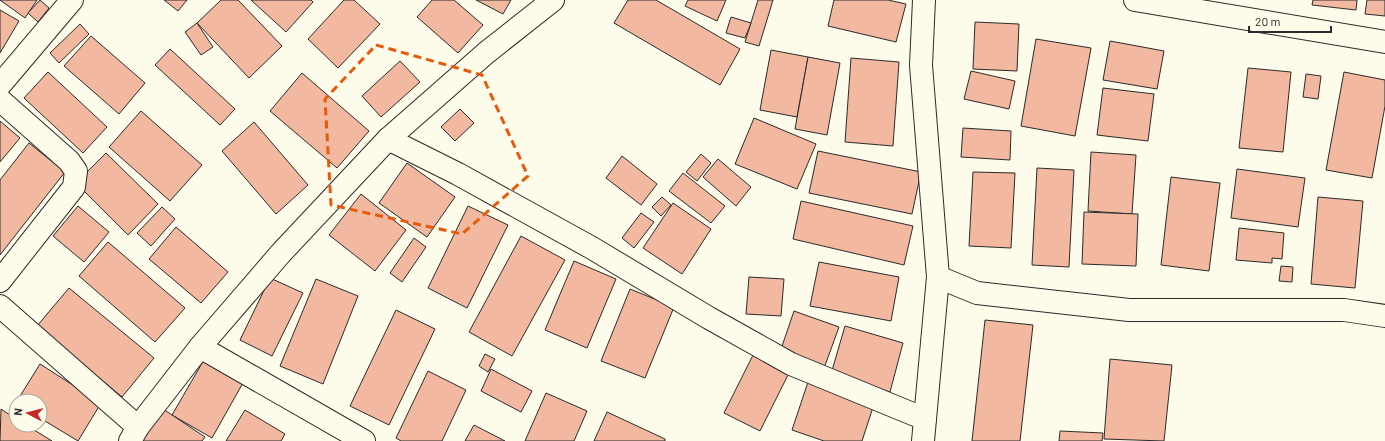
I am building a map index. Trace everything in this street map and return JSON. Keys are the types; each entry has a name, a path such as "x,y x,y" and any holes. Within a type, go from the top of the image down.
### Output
{"street":[{"path":"0,85 72,0"},
{"path":"0,306 134,434 200,347 290,243 388,139 486,53 553,0"},
{"path":"923,441 938,277 921,65 924,0"},
{"path":"1135,0 1385,42"},
{"path":"0,100 69,161 76,171 74,187 0,281"},
{"path":"388,139 458,174 592,248 709,318 792,364 925,419"},
{"path":"938,277 977,293 1130,310 1344,310 1385,316"},
{"path":"200,347 364,441"}],"highlighted area":[{"path":"376,45 482,75 528,176 462,234 331,205 325,99"}],"building":[{"path":"0,0 37,0 25,18"},
{"path":"40,0 49,8 38,22 28,13"},
{"path":"164,0 187,0 178,11"},
{"path":"221,0 238,0 282,46 249,78 197,23"},
{"path":"251,0 311,0 313,2 286,32"},
{"path":"344,0 354,0 380,24 338,68 308,39"},
{"path":"432,0 454,0 483,25 458,53 417,17"},
{"path":"476,0 511,0 503,14"},
{"path":"628,0 656,0 740,49 720,85 614,23"},
{"path":"688,0 726,0 717,21 685,6"},
{"path":"758,0 773,0 759,46 745,42"},
{"path":"834,0 888,0 906,4 896,42 828,26"},
{"path":"1313,0 1357,0 1356,10 1312,5"},
{"path":"1367,0 1385,0 1385,16 1365,14"},
{"path":"0,10 19,21 0,53"},
{"path":"731,17 751,23 745,38 726,33"},
{"path":"975,22 1019,24 1017,71 973,69"},
{"path":"197,23 213,47 201,55 185,32"},
{"path":"80,24 89,34 59,63 50,53"},
{"path":"91,36 145,83 119,114 64,66"},
{"path":"1036,39 1091,48 1075,136 1021,126"},
{"path":"1110,41 1164,51 1157,89 1103,80"},
{"path":"170,49 235,109 220,125 155,65"},
{"path":"771,50 808,57 797,117 760,110"},
{"path":"808,57 840,63 827,135 795,129"},
{"path":"851,58 899,62 893,146 845,142"},
{"path":"400,61 420,82 381,117 362,96"},
{"path":"1248,68 1291,72 1283,152 1239,148"},
{"path":"971,71 1015,81 1009,109 964,99"},
{"path":"48,72 107,127 83,153 24,98"},
{"path":"1344,72 1385,80 1385,106 1372,178 1326,170"},
{"path":"302,73 369,131 337,168 270,111"},
{"path":"1306,74 1321,76 1318,99 1303,97"},
{"path":"1103,88 1154,94 1148,141 1097,135"},
{"path":"460,109 474,123 455,141 441,127"},
{"path":"141,111 202,165 170,201 109,147"},
{"path":"754,118 816,144 797,189 735,164"},
{"path":"0,121 20,138 0,162"},
{"path":"254,122 308,185 276,214 222,151"},
{"path":"963,128 1011,131 1010,160 961,157"},
{"path":"29,143 65,172 0,255 0,180"},
{"path":"818,151 921,172 912,214 809,193"},
{"path":"1091,152 1136,155 1132,214 1088,211"},
{"path":"106,153 158,204 128,235 76,183"},
{"path":"701,154 711,163 697,181 686,172"},
{"path":"622,156 657,184 641,205 606,178"},
{"path":"718,159 751,187 736,206 703,177"},
{"path":"407,163 455,197 427,237 379,203"},
{"path":"1037,168 1074,170 1069,267 1032,265"},
{"path":"1237,169 1305,178 1298,227 1231,218"},
{"path":"973,172 1015,173 1011,248 969,246"},
{"path":"683,173 725,206 711,223 669,191"},
{"path":"1171,177 1220,183 1209,271 1161,265"},
{"path":"361,194 406,230 375,271 329,235"},
{"path":"662,197 671,205 661,216 652,207"},
{"path":"1318,197 1363,201 1355,288 1311,284"},
{"path":"801,201 913,226 904,265 793,239"},
{"path":"673,203 711,229 682,274 643,248"},
{"path":"78,206 109,232 84,262 53,236"},
{"path":"468,206 508,225 467,308 428,288"},
{"path":"162,207 175,219 151,246 137,233"},
{"path":"1084,212 1138,214 1136,266 1082,264"},
{"path":"641,213 654,222 634,248 622,238"},
{"path":"176,227 228,272 201,303 149,259"},
{"path":"1239,228 1284,233 1282,259 1272,258 1272,263 1236,260"},
{"path":"521,236 565,260 512,356 469,332"},
{"path":"414,238 426,247 402,282 390,273"},
{"path":"108,242 185,308 155,342 79,276"},
{"path":"574,261 616,279 587,348 545,330"},
{"path":"819,262 899,277 891,321 810,306"},
{"path":"1281,266 1293,267 1292,282 1279,281"},
{"path":"749,277 784,279 781,316 746,314"},
{"path":"270,278 303,293 272,356 240,340"},
{"path":"316,279 358,296 323,384 280,366"},
{"path":"69,288 154,358 122,397 37,326"},
{"path":"630,289 674,307 645,378 601,361"},
{"path":"396,310 435,329 389,425 350,406"},
{"path":"794,311 839,327 823,371 779,355"},
{"path":"985,320 1033,325 1020,441 972,441"},
{"path":"845,326 903,343 890,392 831,374"},
{"path":"755,351 791,369 760,431 724,413"},
{"path":"485,354 495,359 488,372 479,366"},
{"path":"205,358 244,381 212,438 172,415"},
{"path":"1110,359 1172,365 1164,441 1104,439"},
{"path":"40,364 101,403 78,441 48,423 48,393 22,393"},
{"path":"491,369 532,391 521,412 481,391"},
{"path":"428,371 466,390 442,441 401,441 396,438"},
{"path":"809,379 875,401 862,441 824,441 792,430"},
{"path":"546,393 587,411 574,441 525,441"},
{"path":"1,409 8,414 8,433 39,433 52,441 0,441"},
{"path":"163,409 205,437 202,441 142,441"},
{"path":"245,410 285,434 281,441 226,441"},
{"path":"607,412 665,439 665,441 594,441"},
{"path":"474,425 505,441 465,441"},
{"path":"1060,431 1103,433 1102,441 1059,441"}]}
